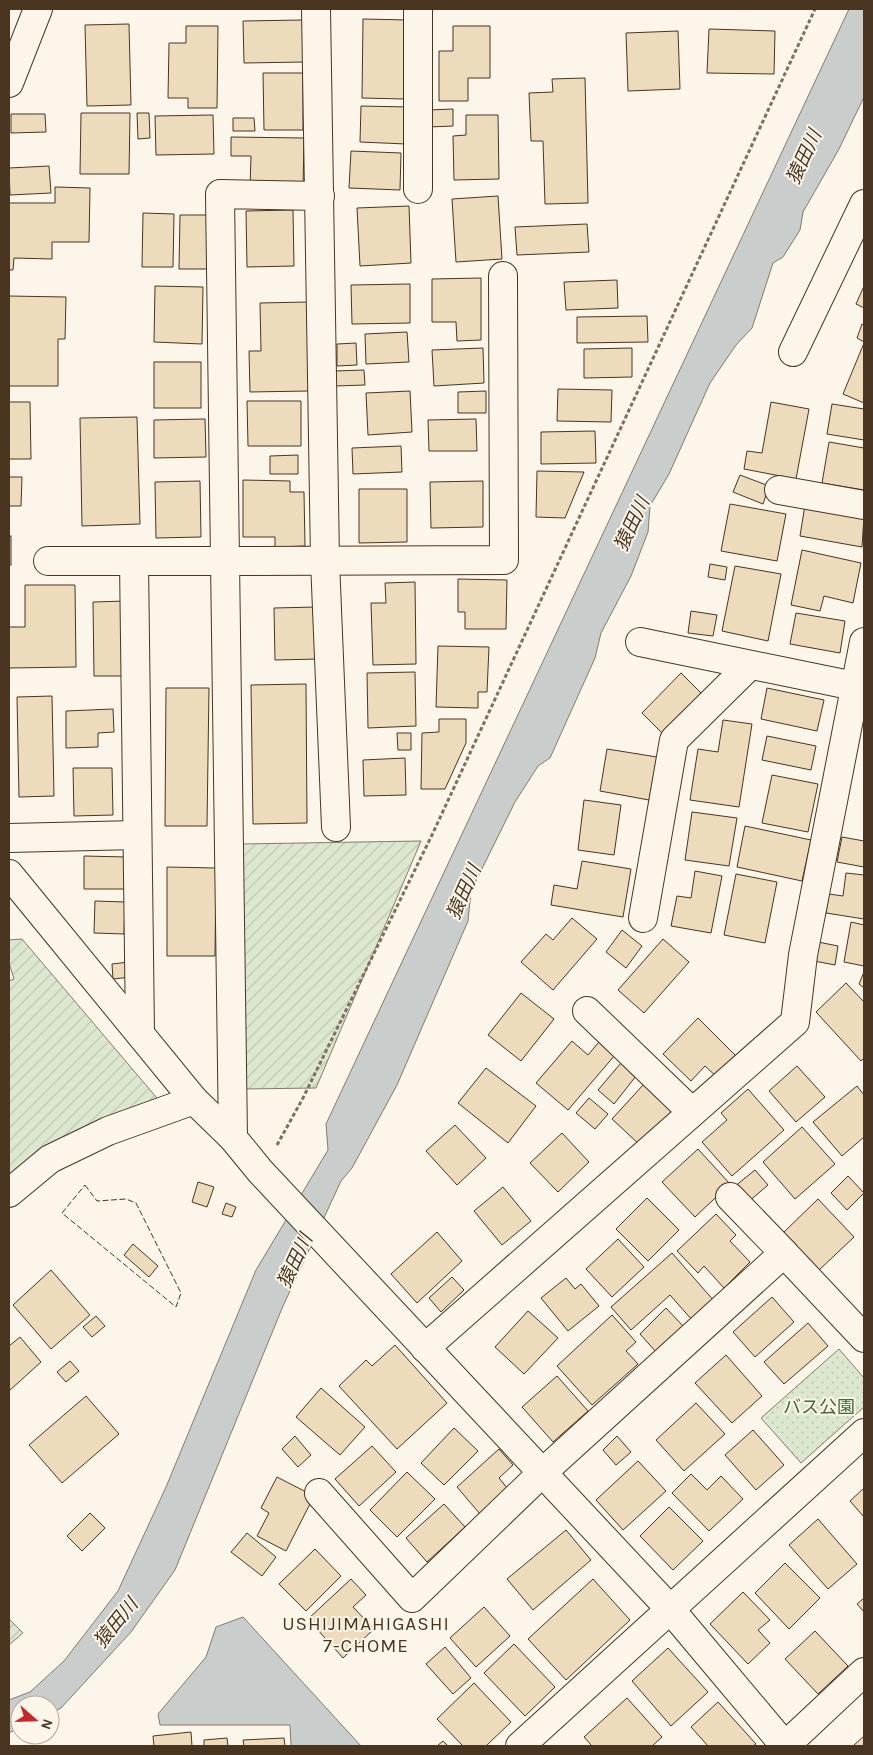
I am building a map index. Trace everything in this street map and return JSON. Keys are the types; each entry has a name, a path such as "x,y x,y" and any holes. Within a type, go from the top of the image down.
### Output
{"street":[{"path":"9,83 38,9"},
{"path":"316,9 326,562 336,826"},
{"path":"418,9 418,189"},
{"path":"233,1138 220,194 320,196"},
{"path":"793,352 864,204"},
{"path":"48,561 326,562 504,560 503,276"},
{"path":"780,490 864,505"},
{"path":"134,561 140,1034"},
{"path":"640,642 749,666 860,687"},
{"path":"426,1348 795,1022 803,955 834,789 860,687 864,642"},
{"path":"643,918 674,740 749,666"},
{"path":"9,838 138,835"},
{"path":"9,874 194,1100 233,1138 260,1171 353,1268 670,1609 785,1746 864,1672"},
{"path":"587,1011 692,1112"},
{"path":"9,1193 50,1159 108,1131 194,1100"},
{"path":"730,1197 864,1338"},
{"path":"319,1493 412,1598 542,1473 784,1253"},
{"path":"520,1746 864,1433"}],"path":[{"path":"260,1171 303,1098 432,835 815,9"}],"green space":[{"path":"421,841 316,1088 243,1089 242,844"},
{"path":"22,939 162,1104 9,1178 9,981 14,979 9,963 9,940"},
{"name":"バス公園","path":"839,1349 864,1378 864,1407 801,1463 761,1418"},
{"path":"9,1619 23,1633 9,1645"}],"water":[{"name":"猿田川","path":"849,9 864,9 864,97 839,149 803,212 800,230 783,257 773,263 752,328 736,345 710,383 669,474 650,506 648,532 631,576 601,633 595,658 550,758 538,766 515,802 471,891 468,921 397,1085 352,1168 341,1181 283,1306 175,1570 131,1632 61,1708 60,1695 22,1695 30,1692 64,1661 118,1591 166,1487 256,1270 328,1150 326,1124"},
{"path":"243,1617 361,1746 291,1746 290,1725 160,1725 158,1714 206,1657 216,1627"},
{"path":"9,1700 10,1700 9,1733"}],"building":[{"path":"363,19 408,20 405,99 362,98"},
{"path":"303,20 304,62 244,63 243,21"},
{"path":"129,24 131,105 87,106 85,25"},
{"path":"186,26 218,26 217,108 188,108 188,98 168,98 169,43 186,43"},
{"path":"453,26 490,26 490,78 468,78 468,101 439,101 439,51 453,51"},
{"path":"709,29 775,31 774,74 707,73"},
{"path":"678,31 680,89 628,91 626,33"},
{"path":"263,73 303,73 303,130 264,130"},
{"path":"585,78 588,203 545,204 543,141 531,141 529,93 553,92 552,79"},
{"path":"361,106 408,107 406,144 360,142"},
{"path":"453,109 453,126 428,127 428,110"},
{"path":"81,113 130,113 129,174 80,174"},
{"path":"137,113 149,113 150,138 138,139"},
{"path":"11,114 45,114 46,132 11,133"},
{"path":"213,115 214,154 156,155 155,116"},
{"path":"466,115 498,115 499,179 454,180 453,136 466,135"},
{"path":"233,118 254,118 255,131 233,131"},
{"path":"231,137 304,138 303,189 250,188 251,156 231,156"},
{"path":"351,151 401,153 400,190 349,188"},
{"path":"49,166 51,193 10,195 9,168"},
{"path":"55,187 90,188 89,242 52,242 52,259 14,258 13,270 9,270 9,203 55,203"},
{"path":"498,196 502,259 456,262 452,199"},
{"path":"409,206 411,263 360,266 357,208"},
{"path":"293,210 294,266 247,267 246,211"},
{"path":"143,213 174,214 173,267 142,267"},
{"path":"180,215 210,215 210,269 179,269"},
{"path":"587,224 589,252 517,255 515,227"},
{"path":"481,278 481,340 457,341 456,322 432,322 432,279"},
{"path":"617,280 618,308 566,310 564,282"},
{"path":"410,284 410,323 352,324 351,285"},
{"path":"155,286 203,287 202,344 154,342"},
{"path":"864,286 864,308 856,304"},
{"path":"9,296 66,297 65,339 58,339 58,386 9,386"},
{"path":"307,302 309,391 250,392 249,351 261,351 260,303"},
{"path":"647,316 648,342 577,343 577,317"},
{"path":"862,324 864,325 864,342 857,338"},
{"path":"407,332 409,362 366,364 365,334"},
{"path":"356,343 357,365 337,366 337,344"},
{"path":"864,343 864,403 843,394"},
{"path":"483,348 484,383 434,386 432,350"},
{"path":"632,348 632,377 584,378 584,349"},
{"path":"154,362 201,362 201,408 154,408"},
{"path":"364,370 365,385 335,386 335,371"},
{"path":"558,389 612,390 611,422 557,421"},
{"path":"410,391 412,432 368,435 366,393"},
{"path":"486,391 486,413 458,413 458,392"},
{"path":"247,401 301,401 301,446 248,446"},
{"path":"9,402 30,402 31,459 9,459"},
{"path":"771,402 809,409 796,479 744,469 747,451 762,453"},
{"path":"832,404 864,409 864,440 827,434"},
{"path":"137,417 140,524 82,526 80,418"},
{"path":"205,419 206,457 154,458 154,420"},
{"path":"476,419 477,451 429,451 428,420"},
{"path":"595,431 596,463 541,464 541,432"},
{"path":"829,442 864,448 864,490 822,483"},
{"path":"401,446 402,472 353,474 352,448"},
{"path":"298,455 298,474 270,474 270,456"},
{"path":"537,471 584,472 565,518 536,517"},
{"path":"740,475 769,486 763,504 733,492"},
{"path":"9,477 22,477 21,506 9,506"},
{"path":"243,480 290,481 290,492 304,492 305,546 275,547 275,537 243,537"},
{"path":"200,481 201,537 156,538 155,482"},
{"path":"483,481 483,527 431,528 430,482"},
{"path":"359,489 407,489 407,542 359,543"},
{"path":"730,504 786,514 777,561 721,551"},
{"path":"805,505 864,516 862,547 800,536"},
{"path":"9,536 11,536 11,565 9,565"},
{"path":"802,550 861,563 853,603 824,596 820,611 791,605"},
{"path":"710,564 727,567 725,580 708,577"},
{"path":"735,566 781,574 768,641 722,631"},
{"path":"458,579 507,580 506,629 465,629 465,612 458,612"},
{"path":"415,582 416,664 373,665 371,603 386,603 385,583"},
{"path":"25,585 75,585 76,667 9,668 9,627 25,627"},
{"path":"126,601 127,676 94,676 93,602"},
{"path":"317,607 318,659 275,660 274,608"},
{"path":"691,611 717,615 713,636 688,633"},
{"path":"796,613 845,621 840,653 790,644"},
{"path":"438,646 489,647 487,692 478,692 478,708 436,707"},
{"path":"415,672 416,726 368,728 367,673"},
{"path":"681,673 702,694 663,734 642,713"},
{"path":"306,684 307,823 253,824 251,685"},
{"path":"166,688 209,688 207,826 165,826"},
{"path":"767,688 824,700 817,731 761,719"},
{"path":"52,696 54,796 19,797 17,697"},
{"path":"113,709 114,732 98,733 98,747 66,748 66,711"},
{"path":"439,719 466,719 466,743 445,789 421,789 422,733 439,732"},
{"path":"723,720 752,724 739,807 690,800 698,749 718,752"},
{"path":"397,733 411,733 411,750 398,750"},
{"path":"767,736 816,746 811,770 762,760"},
{"path":"607,749 657,757 649,800 600,791"},
{"path":"405,758 406,795 364,796 363,760"},
{"path":"73,768 112,768 113,815 74,816"},
{"path":"772,775 818,784 808,832 762,823"},
{"path":"584,800 621,805 614,855 578,850"},
{"path":"692,812 737,818 729,866 685,860"},
{"path":"745,826 811,840 802,881 737,867"},
{"path":"842,837 864,841 864,867 837,862"},
{"path":"84,856 127,857 127,889 84,889"},
{"path":"582,861 631,869 623,917 551,905 554,885 577,889"},
{"path":"167,867 216,868 215,956 167,956"},
{"path":"695,871 722,876 711,933 671,926 677,896 691,898"},
{"path":"846,873 864,875 864,919 826,913 829,894 843,896"},
{"path":"736,874 777,882 765,943 724,935"},
{"path":"95,901 125,902 124,934 94,933"},
{"path":"572,918 597,939 553,990 521,962 546,934 553,940"},
{"path":"851,922 864,925 864,966 844,962"},
{"path":"622,930 642,946 626,968 606,952"},
{"path":"663,939 689,962 644,1013 618,990"},
{"path":"818,942 838,946 835,965 814,961"},
{"path":"129,962 131,977 113,979 112,964"},
{"path":"864,972 864,988 859,984"},
{"path":"846,983 864,1002 864,1058 861,1061 816,1012"},
{"path":"521,993 554,1019 521,1061 488,1035"},
{"path":"698,1018 738,1058 719,1079 705,1066 691,1081 663,1054"},
{"path":"572,1041 588,1055 599,1042 615,1055 568,1110 536,1083"},
{"path":"621,1063 636,1076 614,1104 598,1090"},
{"path":"797,1066 825,1097 796,1122 769,1091"},
{"path":"486,1068 536,1106 508,1143 458,1103"},
{"path":"644,1084 675,1111 642,1147 612,1119"},
{"path":"857,1086 864,1095 864,1137 842,1156 813,1122"},
{"path":"748,1089 784,1130 732,1176 702,1142 727,1120 721,1113"},
{"path":"589,1098 608,1114 595,1129 576,1113"},
{"path":"455,1125 486,1158 457,1185 426,1151"},
{"path":"802,1127 835,1164 795,1199 763,1162"},
{"path":"562,1133 589,1162 558,1192 530,1163"},
{"path":"698,1149 730,1184 695,1217 662,1182"},
{"path":"755,1170 768,1185 747,1203 734,1187"},
{"path":"848,1176 864,1193 847,1210 831,1193"},
{"path":"198,1182 214,1187 207,1207 192,1202"},
{"path":"503,1187 531,1221 502,1245 474,1211"},
{"path":"647,1198 679,1230 648,1261 616,1229"},
{"path":"818,1199 854,1237 817,1272 782,1234"},
{"path":"226,1203 236,1207 232,1217 222,1214"},
{"path":"716,1214 736,1235 730,1241 750,1262 724,1288 704,1266 698,1273 677,1251"},
{"path":"437,1232 462,1261 417,1303 391,1274"},
{"path":"618,1239 644,1267 612,1297 586,1269"},
{"path":"133,1244 158,1266 149,1277 124,1255"},
{"path":"672,1253 715,1302 693,1321 670,1295 631,1330 611,1307"},
{"path":"51,1270 90,1315 51,1349 13,1305"},
{"path":"452,1277 464,1290 441,1312 429,1298"},
{"path":"566,1278 575,1289 581,1284 599,1306 568,1331 541,1298"},
{"path":"772,1297 794,1322 755,1357 733,1332"},
{"path":"666,1308 684,1327 657,1353 640,1334"},
{"path":"528,1311 558,1338 524,1374 495,1347"},
{"path":"612,1315 636,1342 626,1351 638,1364 592,1405 557,1366"},
{"path":"96,1316 105,1326 92,1337 83,1327"},
{"path":"808,1323 828,1346 784,1384 764,1362"},
{"path":"20,1337 41,1362 9,1391 9,1346"},
{"path":"395,1345 447,1403 397,1449 339,1386 366,1360 372,1366"},
{"path":"726,1355 762,1396 732,1423 695,1383"},
{"path":"70,1361 79,1371 66,1382 57,1372"},
{"path":"557,1376 588,1411 553,1442 522,1407"},
{"path":"321,1388 365,1427 340,1455 296,1417"},
{"path":"86,1396 119,1434 62,1483 29,1445"},
{"path":"696,1403 725,1434 684,1471 656,1440"},
{"path":"454,1428 478,1451 444,1485 421,1463"},
{"path":"753,1430 784,1465 756,1490 725,1455"},
{"path":"295,1436 311,1455 298,1467 282,1449"},
{"path":"617,1436 631,1452 616,1465 603,1450"},
{"path":"372,1446 396,1472 359,1506 335,1479"},
{"path":"499,1449 513,1465 499,1478 508,1489 480,1514 457,1487"},
{"path":"638,1461 666,1491 623,1530 596,1500"},
{"path":"407,1472 435,1499 397,1537 370,1510"},
{"path":"691,1474 707,1490 721,1476 743,1499 709,1531 672,1493"},
{"path":"277,1477 314,1496 286,1551 257,1536 269,1513 261,1508"},
{"path":"864,1488 864,1517 850,1501"},
{"path":"444,1504 465,1527 427,1562 406,1538"},
{"path":"669,1507 703,1541 673,1570 640,1536"},
{"path":"90,1513 105,1528 82,1551 67,1536"},
{"path":"818,1519 857,1564 828,1589 789,1545"},
{"path":"566,1530 591,1560 533,1610 507,1579"},
{"path":"247,1533 276,1557 262,1576 231,1552"},
{"path":"315,1549 341,1576 306,1611 279,1584"},
{"path":"785,1563 820,1598 789,1629 755,1593"},
{"path":"351,1579 366,1595 353,1607 374,1629 343,1658 308,1619"},
{"path":"593,1579 630,1620 566,1680 528,1639"},
{"path":"743,1592 770,1620 758,1630 770,1643 748,1664 710,1624"},
{"path":"864,1598 864,1612 857,1604"},
{"path":"484,1607 510,1636 476,1667 450,1638"},
{"path":"815,1631 848,1666 818,1694 785,1659"},
{"path":"514,1644 555,1687 525,1716 484,1673"},
{"path":"445,1647 471,1678 453,1694 426,1664"},
{"path":"668,1648 708,1692 671,1726 632,1681"},
{"path":"474,1683 511,1722 486,1746 463,1746 437,1719"},
{"path":"627,1698 662,1737 652,1746 592,1746 584,1737"},
{"path":"718,1702 756,1744 753,1746 708,1746 691,1727"},
{"path":"191,1732 192,1746 154,1746 153,1736"},
{"path":"864,1736 864,1746 853,1746"},
{"path":"227,1738 228,1746 204,1746 204,1740"},
{"path":"284,1738 285,1746 244,1746 243,1740"},
{"path":"443,1741 448,1746 437,1746"}],"fence":[{"path":"85,1185 97,1201 126,1199 136,1203 181,1293 176,1307 62,1213 85,1185"}],"district":[{"name":"USHIJIMAHIGASHI 7-CHOME","path":"366,1635"}]}
